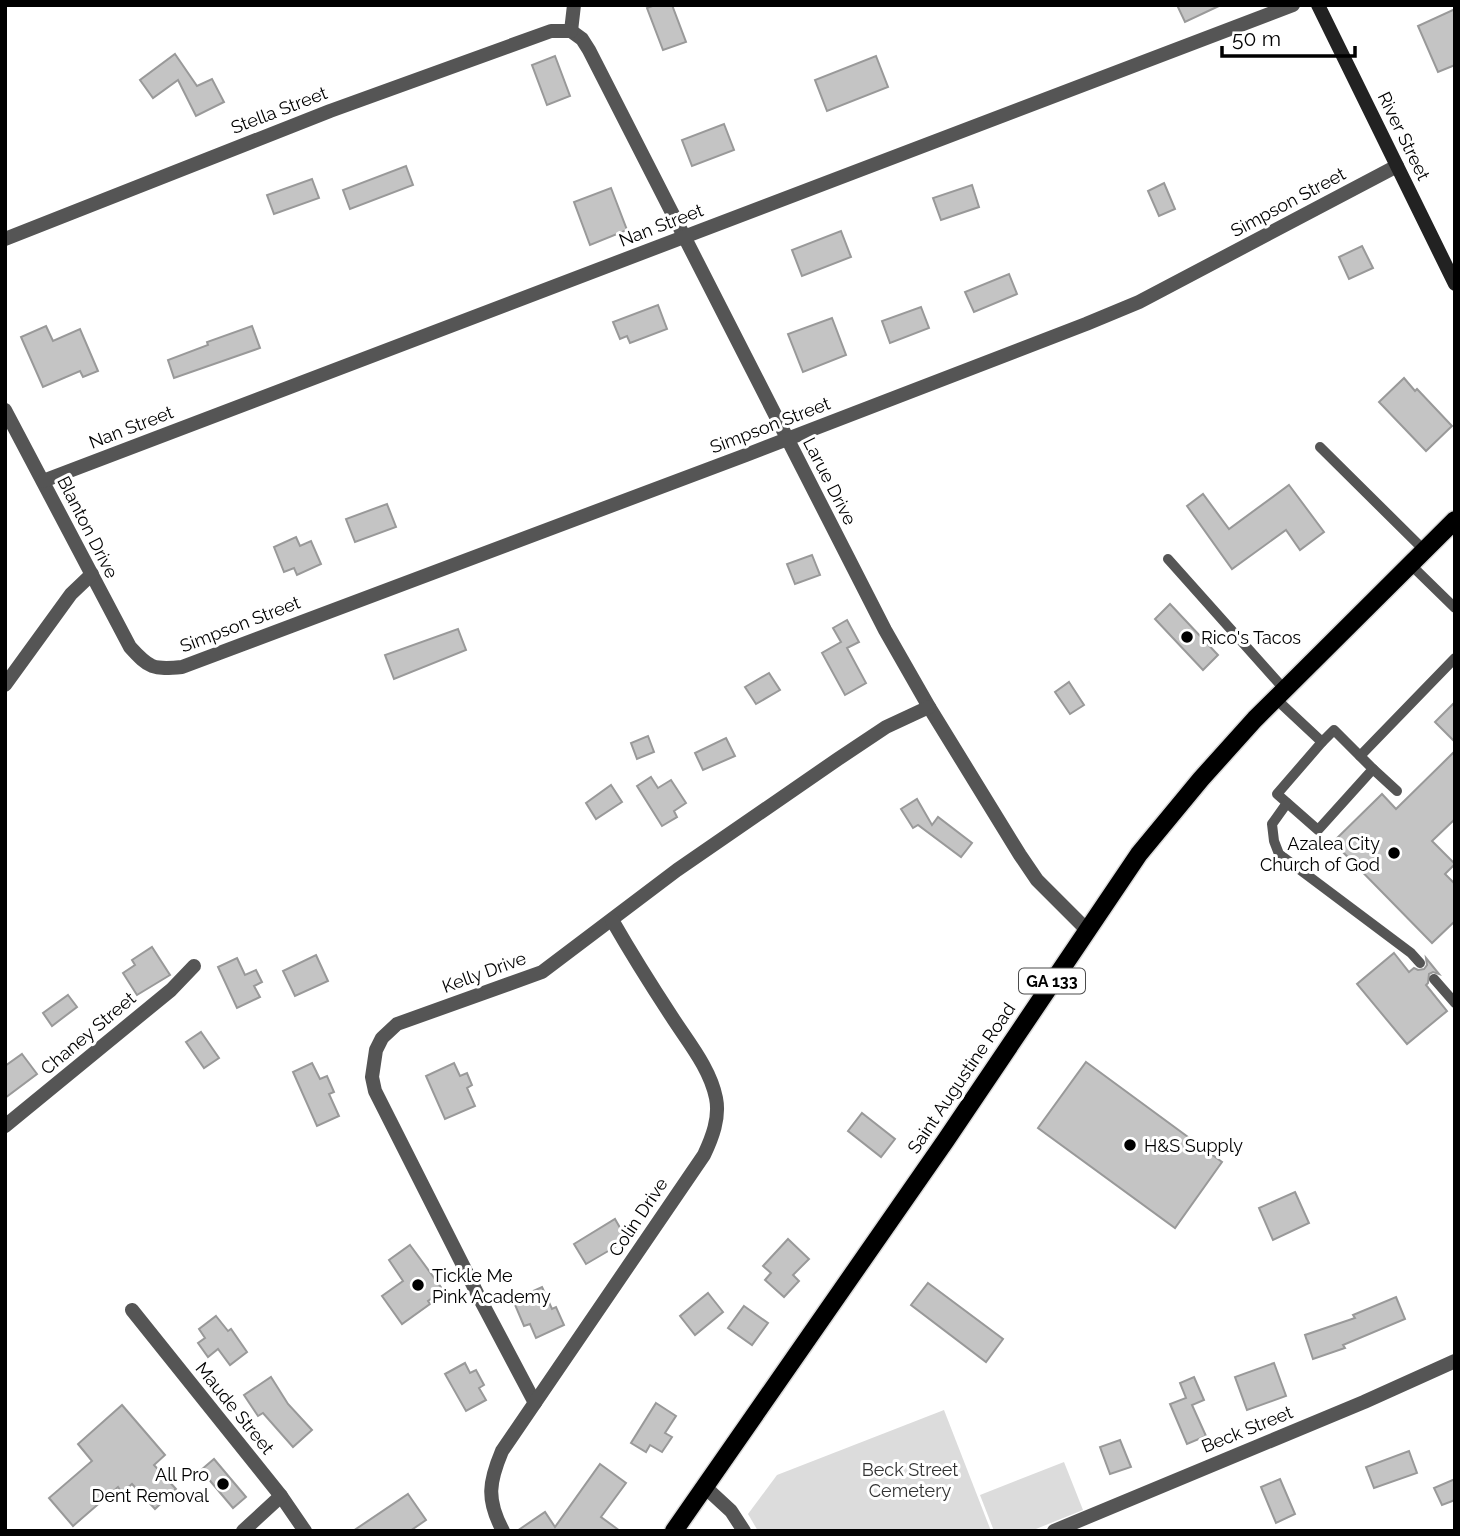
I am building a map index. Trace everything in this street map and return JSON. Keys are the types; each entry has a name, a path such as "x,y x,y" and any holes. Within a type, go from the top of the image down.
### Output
{"main road":[{"name":"Saint Augustine Road","path":"674,1531 938,1151 1139,854 1201,779 1281,694 1455,520"}],"street":[{"path":"570,32 574,5"},
{"name":"Nan Street","path":"43,481 1293,5"},
{"name":"River Street","path":"1318,5 1455,284"},
{"name":"Stella Street","path":"5,239 330,110 551,31 570,32"},
{"name":"Larue Drive","path":"570,32 582,39 589,50 885,630 929,707 1037,880 1087,930"},
{"name":"Simpson Street","path":"141,659 147,664 165,669 182,667 787,439 1139,302 1397,166"},
{"name":"Blanton Drive","path":"5,410 130,646 141,659"},
{"path":"5,685 71,594 92,574"},
{"name":"Kelly Drive","path":"535,1403 375,1091 372,1077 376,1050 382,1038 397,1024 542,972 677,870 838,759 886,727 929,707"},
{"name":"Colin Drive","path":"503,1531 491,1499 491,1477 502,1451 704,1155 716,1119 717,1100 704,1067 612,920"},
{"name":"Chaney Street","path":"5,1126 171,990 194,966"},
{"name":"Maude Street","path":"132,1310 281,1496 305,1531"},
{"name":"Beck Street","path":"1054,1531 1364,1402 1455,1361"},
{"path":"705,1487 731,1511 744,1531"},
{"path":"243,1531 281,1496"}],"lane":[{"path":"1320,447 1424,550"},
{"path":"1168,559 1322,742"},
{"path":"1410,565 1455,608"},
{"path":"1360,756 1455,658"},
{"path":"1373,769 1318,830 1277,794 1334,730 1398,791"},
{"path":"1287,803 1272,824 1279,854 1411,953 1420,963"},
{"path":"1434,979 1455,1003"}],"green space":[{"name":"Beck Street Cemetery","path":"944,1410 991,1531 758,1531 748,1514 777,1475"},
{"path":"1064,1462 1083,1510 1031,1531 994,1531 980,1495"}],"building":[{"path":"672,5 686,42 663,50 647,8"},
{"path":"1177,5 1221,5 1185,22"},
{"path":"1455,9 1455,65 1438,72 1418,26"},
{"path":"175,54 197,86 212,79 224,102 196,116 178,80 153,98 140,80"},
{"path":"555,56 570,96 547,105 532,65"},
{"path":"876,56 888,87 827,111 815,80"},
{"path":"724,124 734,150 692,166 682,140"},
{"path":"406,166 413,185 350,209 343,190"},
{"path":"312,179 319,198 274,214 267,195"},
{"path":"1164,183 1175,209 1159,216 1148,191"},
{"path":"972,185 979,207 941,220 933,198"},
{"path":"611,188 627,230 590,245 574,202"},
{"path":"841,231 851,257 802,276 792,250"},
{"path":"1362,246 1373,268 1349,279 1339,257"},
{"path":"1009,274 1017,294 974,312 965,292"},
{"path":"658,305 667,329 630,343 627,336 620,339 613,322"},
{"path":"921,307 929,328 890,343 882,321"},
{"path":"832,318 846,355 803,372 788,334"},
{"path":"46,326 53,341 80,329 98,371 83,377 80,371 43,387 21,337"},
{"path":"252,326 260,348 174,378 168,360"},
{"path":"1404,378 1452,426 1426,451 1379,402"},
{"path":"1289,485 1324,532 1300,550 1286,530 1232,569 1187,506 1203,494 1229,529"},
{"path":"387,504 396,527 355,542 346,519"},
{"path":"296,537 300,546 311,541 321,564 297,575 294,568 284,572 274,547"},
{"path":"812,555 820,575 795,584 787,564"},
{"name":"Rico's Tacos","path":"1170,604 1218,655 1203,670 1155,619"},
{"path":"847,620 859,642 847,648 866,683 845,695 822,653 841,642 833,628"},
{"path":"458,629 466,650 394,679 385,655"},
{"path":"769,673 780,690 756,704 745,687"},
{"path":"1069,682 1084,705 1070,714 1055,692"},
{"path":"1455,702 1455,742 1435,722"},
{"path":"648,736 654,752 637,759 631,743"},
{"path":"726,738 735,756 703,770 695,753"},
{"name":"Azalea City Church of God","path":"1455,751 1455,819 1432,841 1455,864 1445,874 1455,884 1455,921 1432,943 1333,842 1382,794 1396,809"},
{"path":"651,777 658,788 671,780 686,803 674,811 677,817 662,826 637,786"},
{"path":"611,785 622,802 596,819 586,803"},
{"path":"917,799 932,825 938,817 972,843 961,857 918,825 913,828 901,809"},
{"path":"152,947 170,975 137,995 123,973 135,965 132,960"},
{"path":"1394,953 1409,972 1414,968 1424,969 1427,965 1426,958 1439,974 1429,974 1426,985 1447,1011 1407,1044 1357,984"},
{"path":"316,955 328,981 295,996 283,971"},
{"path":"237,958 245,975 256,970 262,982 254,986 260,997 237,1008 218,967"},
{"path":"68,995 77,1007 52,1026 43,1013"},
{"path":"201,1032 219,1058 204,1068 186,1042"},
{"path":"22,1054 37,1074 5,1098 5,1066"},
{"name":"H&S Supply","path":"1086,1062 1222,1162 1175,1228 1038,1128"},
{"path":"312,1063 320,1079 327,1076 334,1092 329,1094 339,1116 317,1126 293,1072"},
{"path":"454,1063 460,1076 467,1073 472,1085 467,1088 475,1106 445,1119 426,1076"},
{"path":"862,1113 895,1139 881,1157 848,1131"},
{"path":"1295,1192 1309,1223 1273,1240 1259,1208"},
{"path":"615,1219 627,1240 586,1264 574,1244"},
{"path":"788,1239 809,1259 793,1275 799,1281 784,1297 765,1280 771,1273 763,1266"},
{"name":"Tickle Me Pink Academy","path":"410,1245 443,1290 428,1301 430,1304 402,1324 382,1296 403,1281 389,1260"},
{"path":"928,1283 1003,1339 986,1362 911,1305"},
{"path":"542,1287 552,1309 556,1307 564,1325 536,1338 530,1324 524,1326 513,1300"},
{"path":"708,1293 723,1312 695,1335 680,1316"},
{"path":"1396,1297 1405,1319 1343,1345 1345,1348 1313,1359 1305,1335 1355,1318 1353,1315"},
{"path":"744,1306 768,1323 752,1345 728,1328"},
{"path":"216,1316 228,1331 231,1329 247,1352 230,1365 218,1349 208,1357 198,1343 205,1338 199,1329"},
{"path":"465,1363 470,1373 476,1370 484,1385 479,1388 486,1400 466,1411 445,1374"},
{"path":"1274,1363 1286,1396 1247,1410 1235,1377"},
{"path":"271,1377 288,1404 312,1430 293,1447 263,1413 258,1416 244,1395"},
{"path":"1194,1377 1204,1400 1192,1405 1206,1436 1187,1444 1170,1404 1186,1398 1180,1383"},
{"path":"656,1403 676,1416 665,1433 672,1437 662,1452 650,1445 646,1452 631,1443"},
{"path":"122,1405 165,1455 154,1465 176,1489 155,1509 132,1484 122,1493 118,1487 73,1526 49,1498 92,1461 78,1444"},
{"path":"1120,1440 1131,1467 1110,1474 1100,1447"},
{"path":"1409,1451 1417,1473 1374,1488 1366,1467"},
{"name":"All Pro Dent Removal","path":"214,1459 246,1497 233,1508 201,1470"},
{"path":"600,1464 626,1483 601,1517 620,1531 517,1531 545,1512 555,1527"},
{"path":"1280,1479 1295,1514 1276,1523 1261,1487"},
{"path":"1455,1479 1455,1500 1442,1505 1434,1488"},
{"path":"408,1494 426,1520 410,1531 353,1531"}],"place":[{"name":"Rico's Tacos","path":"1187,637"},
{"name":"Azalea City Church of God","path":"1394,853"},
{"name":"H&S Supply","path":"1130,1145"},
{"name":"Tickle Me Pink Academy","path":"418,1285"},
{"name":"All Pro Dent Removal","path":"223,1484"}]}
